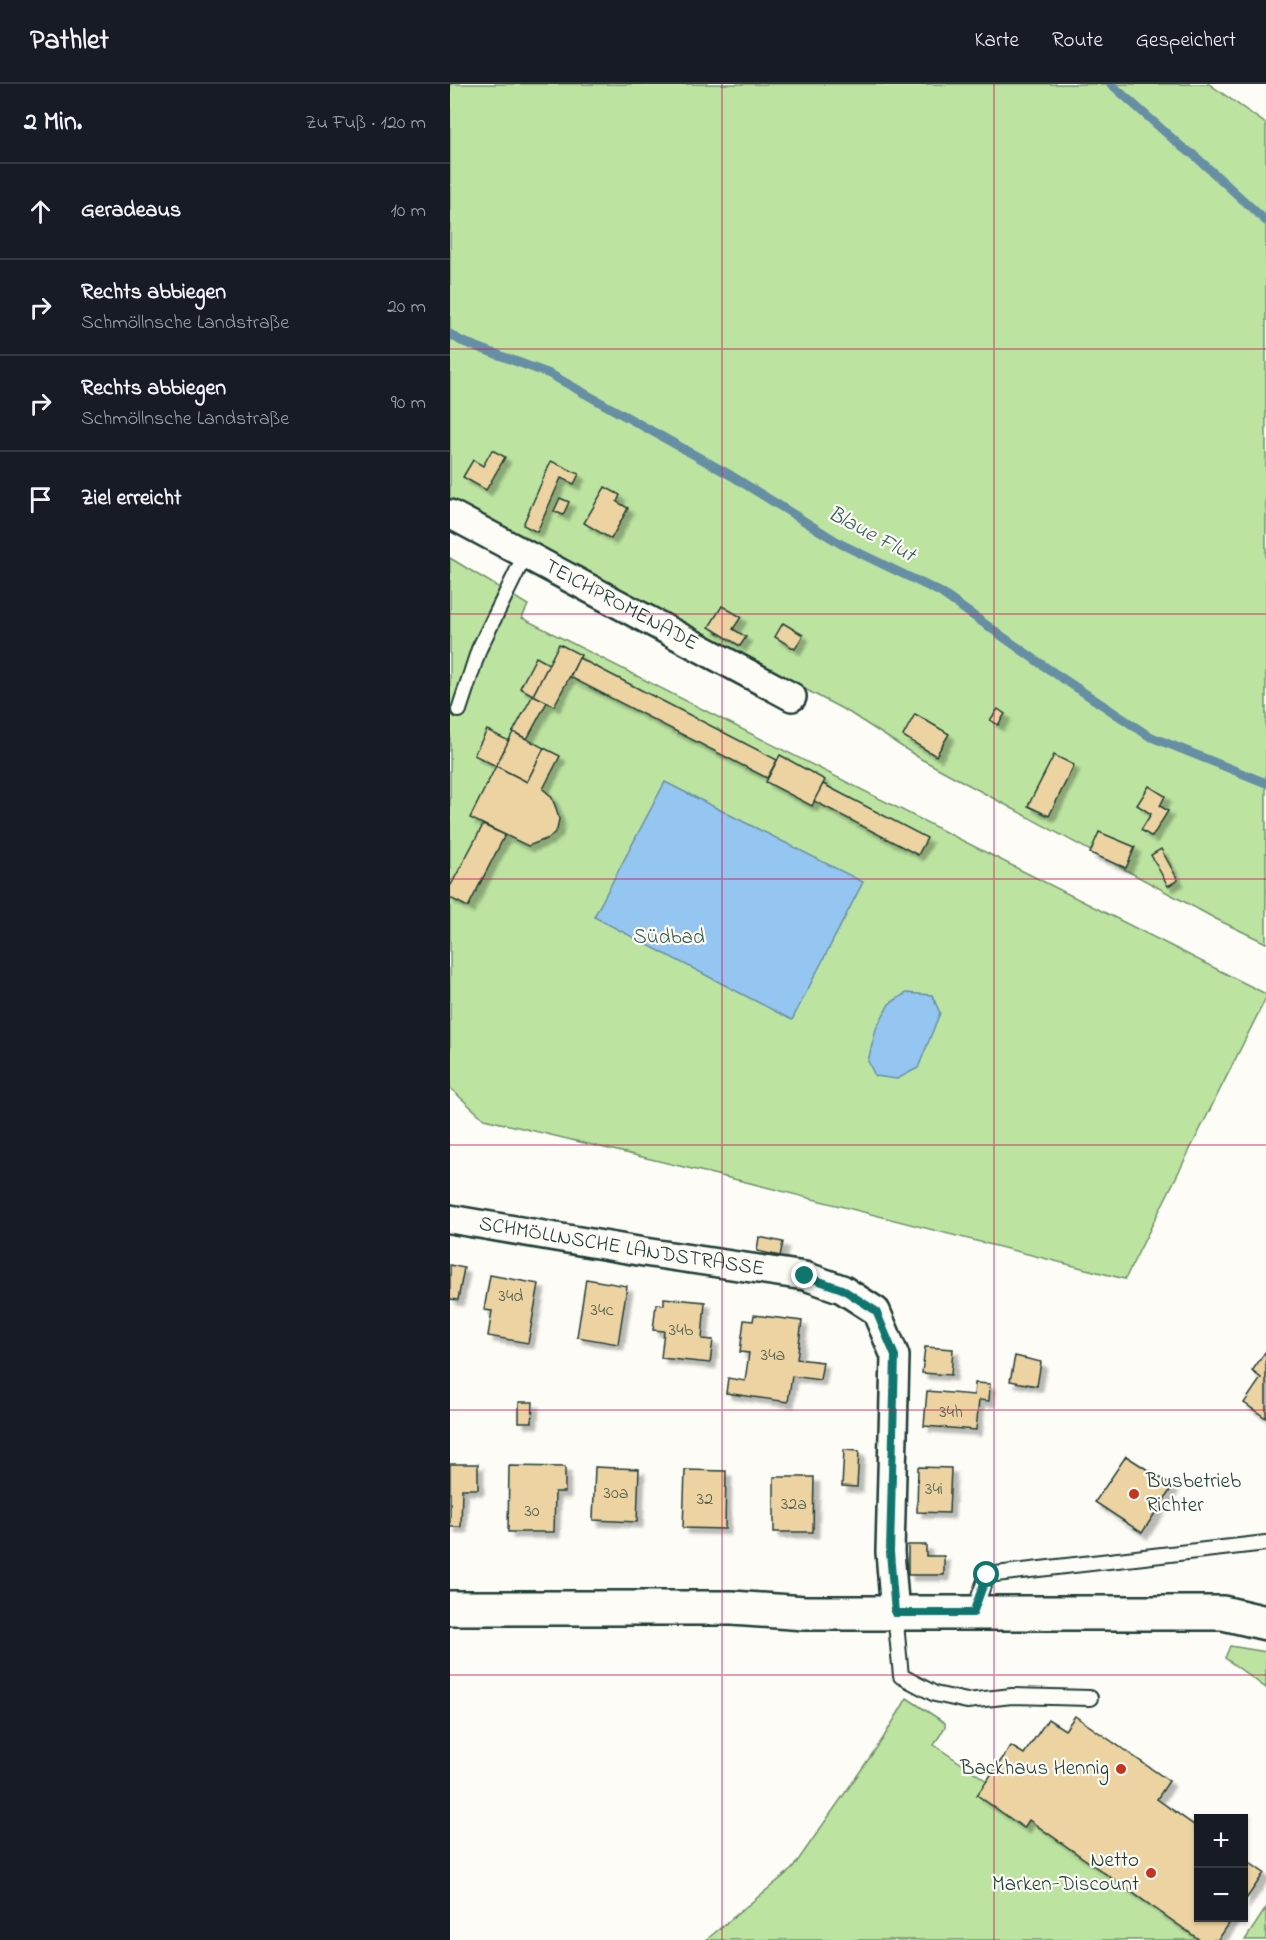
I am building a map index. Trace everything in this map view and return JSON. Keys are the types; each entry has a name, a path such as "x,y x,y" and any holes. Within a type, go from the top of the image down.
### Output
{"main road":[{"path":"450,1608 732,1608 805,1613 1223,1614 1266,1623"}],"street":[{"name":"TEICHPROMENADE","path":"450,514 792,697"},
{"name":"SCHMÖLLNSCHE LANDSTRASSE","path":"450,1219 644,1252 805,1276 842,1289 876,1311 895,1356 890,1552 895,1613"}],"lane":[{"path":"459,710 479,649 525,555"},
{"path":"973,1613 987,1575 1266,1543"},
{"path":"895,1613 902,1676 935,1694 967,1701 1012,1696 1090,1698"}],"green space":[{"path":"450,84 1209,84 1266,124 1266,943 1216,919 921,759 850,713 450,501"},
{"name":"Südbad","path":"450,558 528,605 522,618 1266,994 1125,1279 750,1183 484,1119 450,1088"},
{"path":"1230,1646 1266,1652 1266,1688 1225,1658"},
{"path":"907,1698 945,1723 934,1745 987,1781 1024,1827 1029,1820 1200,1940 706,1940 792,1869 882,1740"},
{"path":"1266,1908 1266,1940 1245,1940"}],"water":[{"path":"665,782 863,882 792,1020 594,917"},
{"path":"906,993 932,995 940,1013 918,1068 897,1079 875,1076 868,1061 876,1029 889,1004"}],"building":[{"path":"492,450 505,457 486,490 463,477 473,460 483,466"},
{"path":"551,461 579,474 574,484 561,478 537,532 523,525"},
{"path":"605,487 620,495 617,502 628,508 611,539 584,523"},
{"path":"560,498 569,502 563,515 554,511"},
{"path":"722,606 741,617 733,629 746,637 740,646 709,627"},
{"path":"783,623 803,635 795,649 775,637"},
{"path":"559,644 581,655 554,706 533,695"},
{"path":"536,657 549,664 533,695 520,688"},
{"path":"579,658 777,760 767,778 570,677"},
{"path":"533,695 547,702 527,739 513,732"},
{"path":"998,709 1005,714 998,725 990,720"},
{"path":"915,714 949,734 936,756 903,736"},
{"path":"487,730 509,741 496,766 474,755"},
{"path":"513,732 544,748 527,782 496,766"},
{"path":"544,748 560,756 543,789 551,796 559,819 557,830 549,838 528,846 470,818 496,766 527,782"},
{"path":"780,755 825,780 812,806 766,782"},
{"path":"1054,755 1074,765 1049,816 1028,806"},
{"path":"823,784 927,838 918,855 814,801"},
{"path":"1149,786 1165,796 1160,806 1168,811 1152,837 1141,830 1151,814 1137,805"},
{"path":"483,825 505,835 468,907 450,898 450,887"},
{"path":"1099,832 1135,847 1126,868 1090,853"},
{"path":"1161,849 1178,880 1168,886 1151,855"},
{"path":"759,1237 783,1242 780,1256 757,1251"},
{"path":"450,1265 464,1268 458,1300 450,1299"},
{"path":"490,1275 539,1284 528,1343 488,1336 492,1311 484,1310"},
{"path":"586,1279 627,1286 618,1344 577,1337"},
{"path":"664,1298 705,1302 702,1339 713,1340 710,1363 661,1358 664,1331 653,1330 656,1304 664,1305"},
{"path":"754,1315 802,1321 797,1359 823,1362 820,1380 792,1376 788,1402 726,1393 728,1378 745,1381 749,1353 740,1352 744,1320 753,1321"},
{"path":"925,1347 953,1349 951,1375 922,1373"},
{"path":"1266,1351 1266,1418 1244,1403 1261,1378 1252,1371"},
{"path":"1015,1356 1041,1362 1037,1386 1010,1381"},
{"path":"975,1383 990,1384 989,1401 979,1400 976,1430 924,1426 927,1391 974,1395"},
{"path":"519,1402 533,1402 532,1422 519,1422"},
{"path":"844,1450 859,1451 857,1487 842,1486"},
{"name":"Busbetrieb Richter","path":"1126,1456 1173,1486 1142,1533 1095,1502"},
{"path":"450,1464 478,1464 478,1489 462,1489 461,1527 450,1527"},
{"path":"509,1466 565,1467 565,1492 555,1492 554,1532 508,1532"},
{"path":"595,1467 639,1469 637,1522 593,1520"},
{"path":"918,1467 951,1468 949,1513 917,1512"},
{"path":"685,1470 726,1471 725,1529 683,1528"},
{"path":"774,1477 814,1477 813,1532 774,1532"},
{"path":"908,1545 926,1545 926,1556 944,1556 944,1575 908,1575"},
{"name":"Netto Marken-Discount","path":"1075,1716 1169,1781 1157,1799 1194,1825 1194,1922 1230,1922 1218,1940 1200,1940 1029,1820 1024,1828 977,1795 1011,1746 1024,1754 1048,1719 1065,1730"},
{"path":"1248,1862 1264,1873 1248,1896"}],"waterway":[{"name":"Blaue Flut","path":"1111,84 1266,221"},
{"name":"Blaue Flut","path":"450,334 461,341 550,374 732,476 841,544 940,592 1044,666 1149,736 1266,783"}],"place":[{"name":"Busbetrieb Richter","path":"1134,1494"},
{"name":"Backhaus Hennig","path":"1121,1769"},
{"name":"Netto Marken-Discount","path":"1151,1873"}],"route":[{"path":"805,1276 842,1289 876,1311 895,1356 890,1552 895,1613 973,1613 987,1575"}]}
